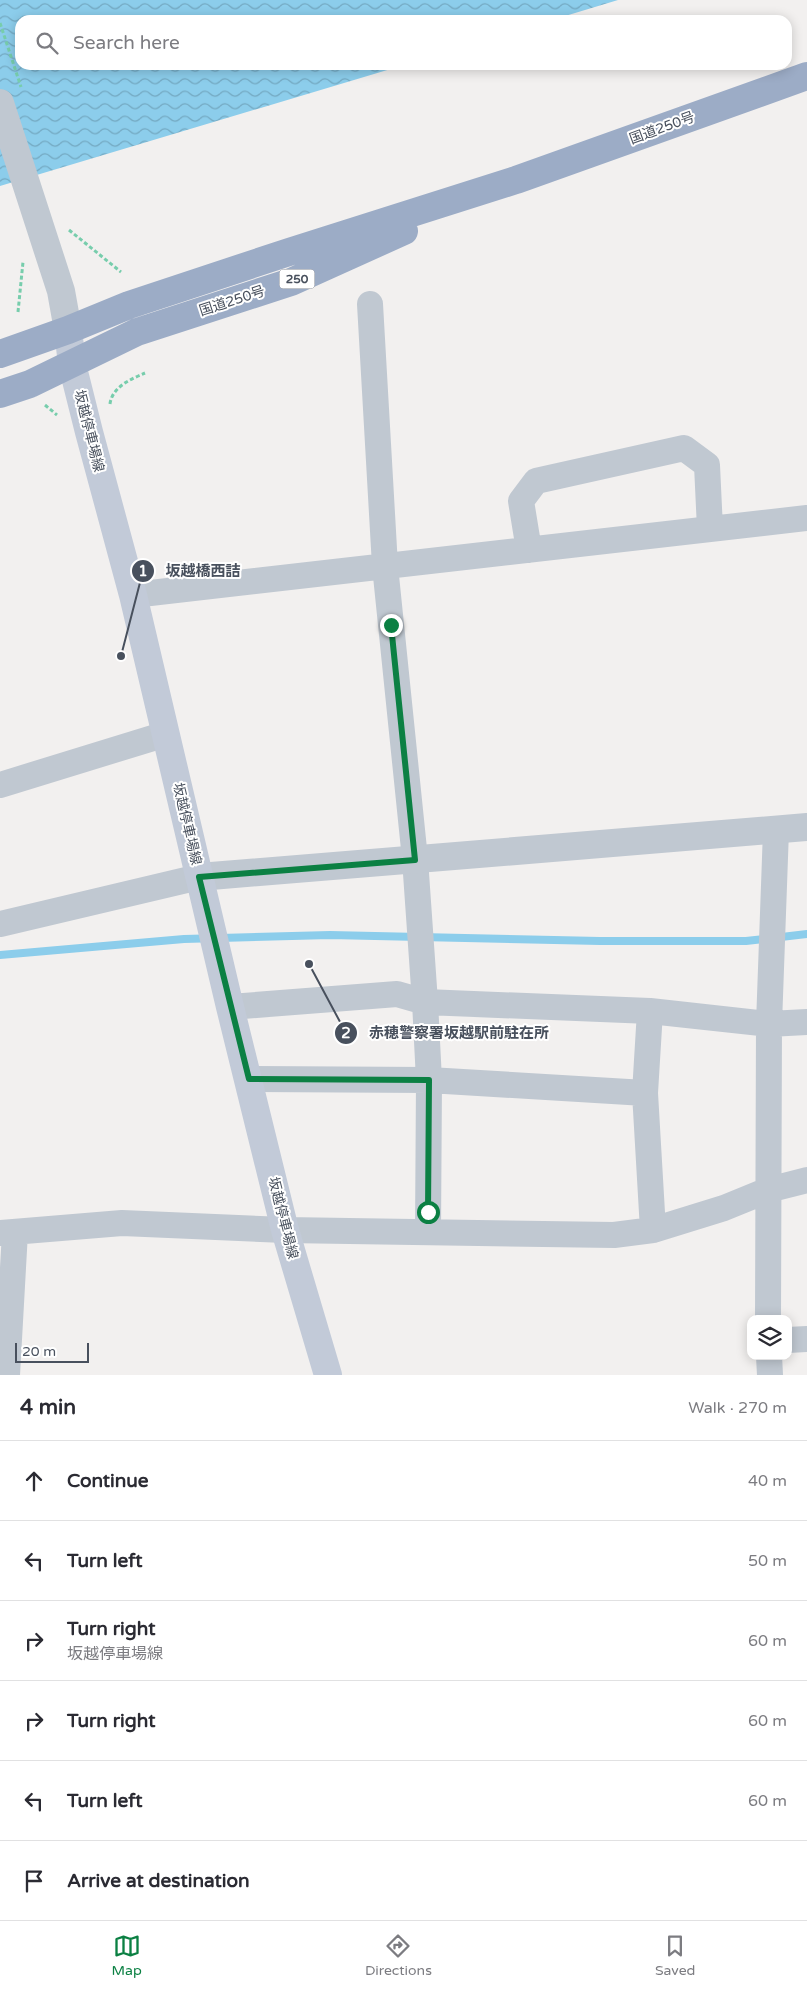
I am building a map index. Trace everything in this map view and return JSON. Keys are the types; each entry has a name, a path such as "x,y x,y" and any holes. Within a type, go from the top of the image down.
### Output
{"highway":[{"name":"国道250号","path":"0,354 68,330 138,302 516,180 807,76"},
{"name":"国道250号","path":"0,394 30,384 137,332 291,282 516,180"}],"main road":[{"name":"坂越停車場線","path":"68,330 72,364 133,595 230,1007 285,1230 328,1375"}],"street":[{"path":"11,96 61,292 68,330"},
{"path":"370,304 385,566 415,860 425,1002 429,1080 428,1232"},
{"path":"529,550 521,501 536,481 684,448 707,465 710,529"},
{"path":"133,595 807,518"},
{"path":"0,785 166,734"},
{"path":"0,924 199,877 807,827"},
{"path":"768,1315 769,1024 776,830"},
{"path":"230,1007 398,994 425,1002 650,1011 769,1024 807,1022"},
{"path":"650,1011 645,1093 654,1230"},
{"path":"249,1079 429,1080 645,1093"},
{"path":"7,1375 8,1233 122,1223 285,1230 614,1235 654,1230 724,1208 768,1190 807,1180"},
{"path":"792,1340 807,1339"},
{"path":"769,1360 770,1375"}],"path":[{"path":"0,23 11,96"},
{"path":"68,228 121,272"},
{"path":"110,407 111,399 124,383 145,372"},
{"path":"37,403 44,405 58,416 61,422"}],"water":[{"path":"0,0 618,0 568,15 15,15 15,70 387,70 0,186"}],"waterway":[{"path":"0,955 184,939 330,935 600,941 746,941 807,934"}],"place":[{"name":"坂越橋西詰","path":"121,656"},
{"name":"赤穂警察署坂越駅前駐在所","path":"309,964"}],"route":[{"path":"391,625 415,860 199,877 249,1079 429,1080 428,1212"}]}
